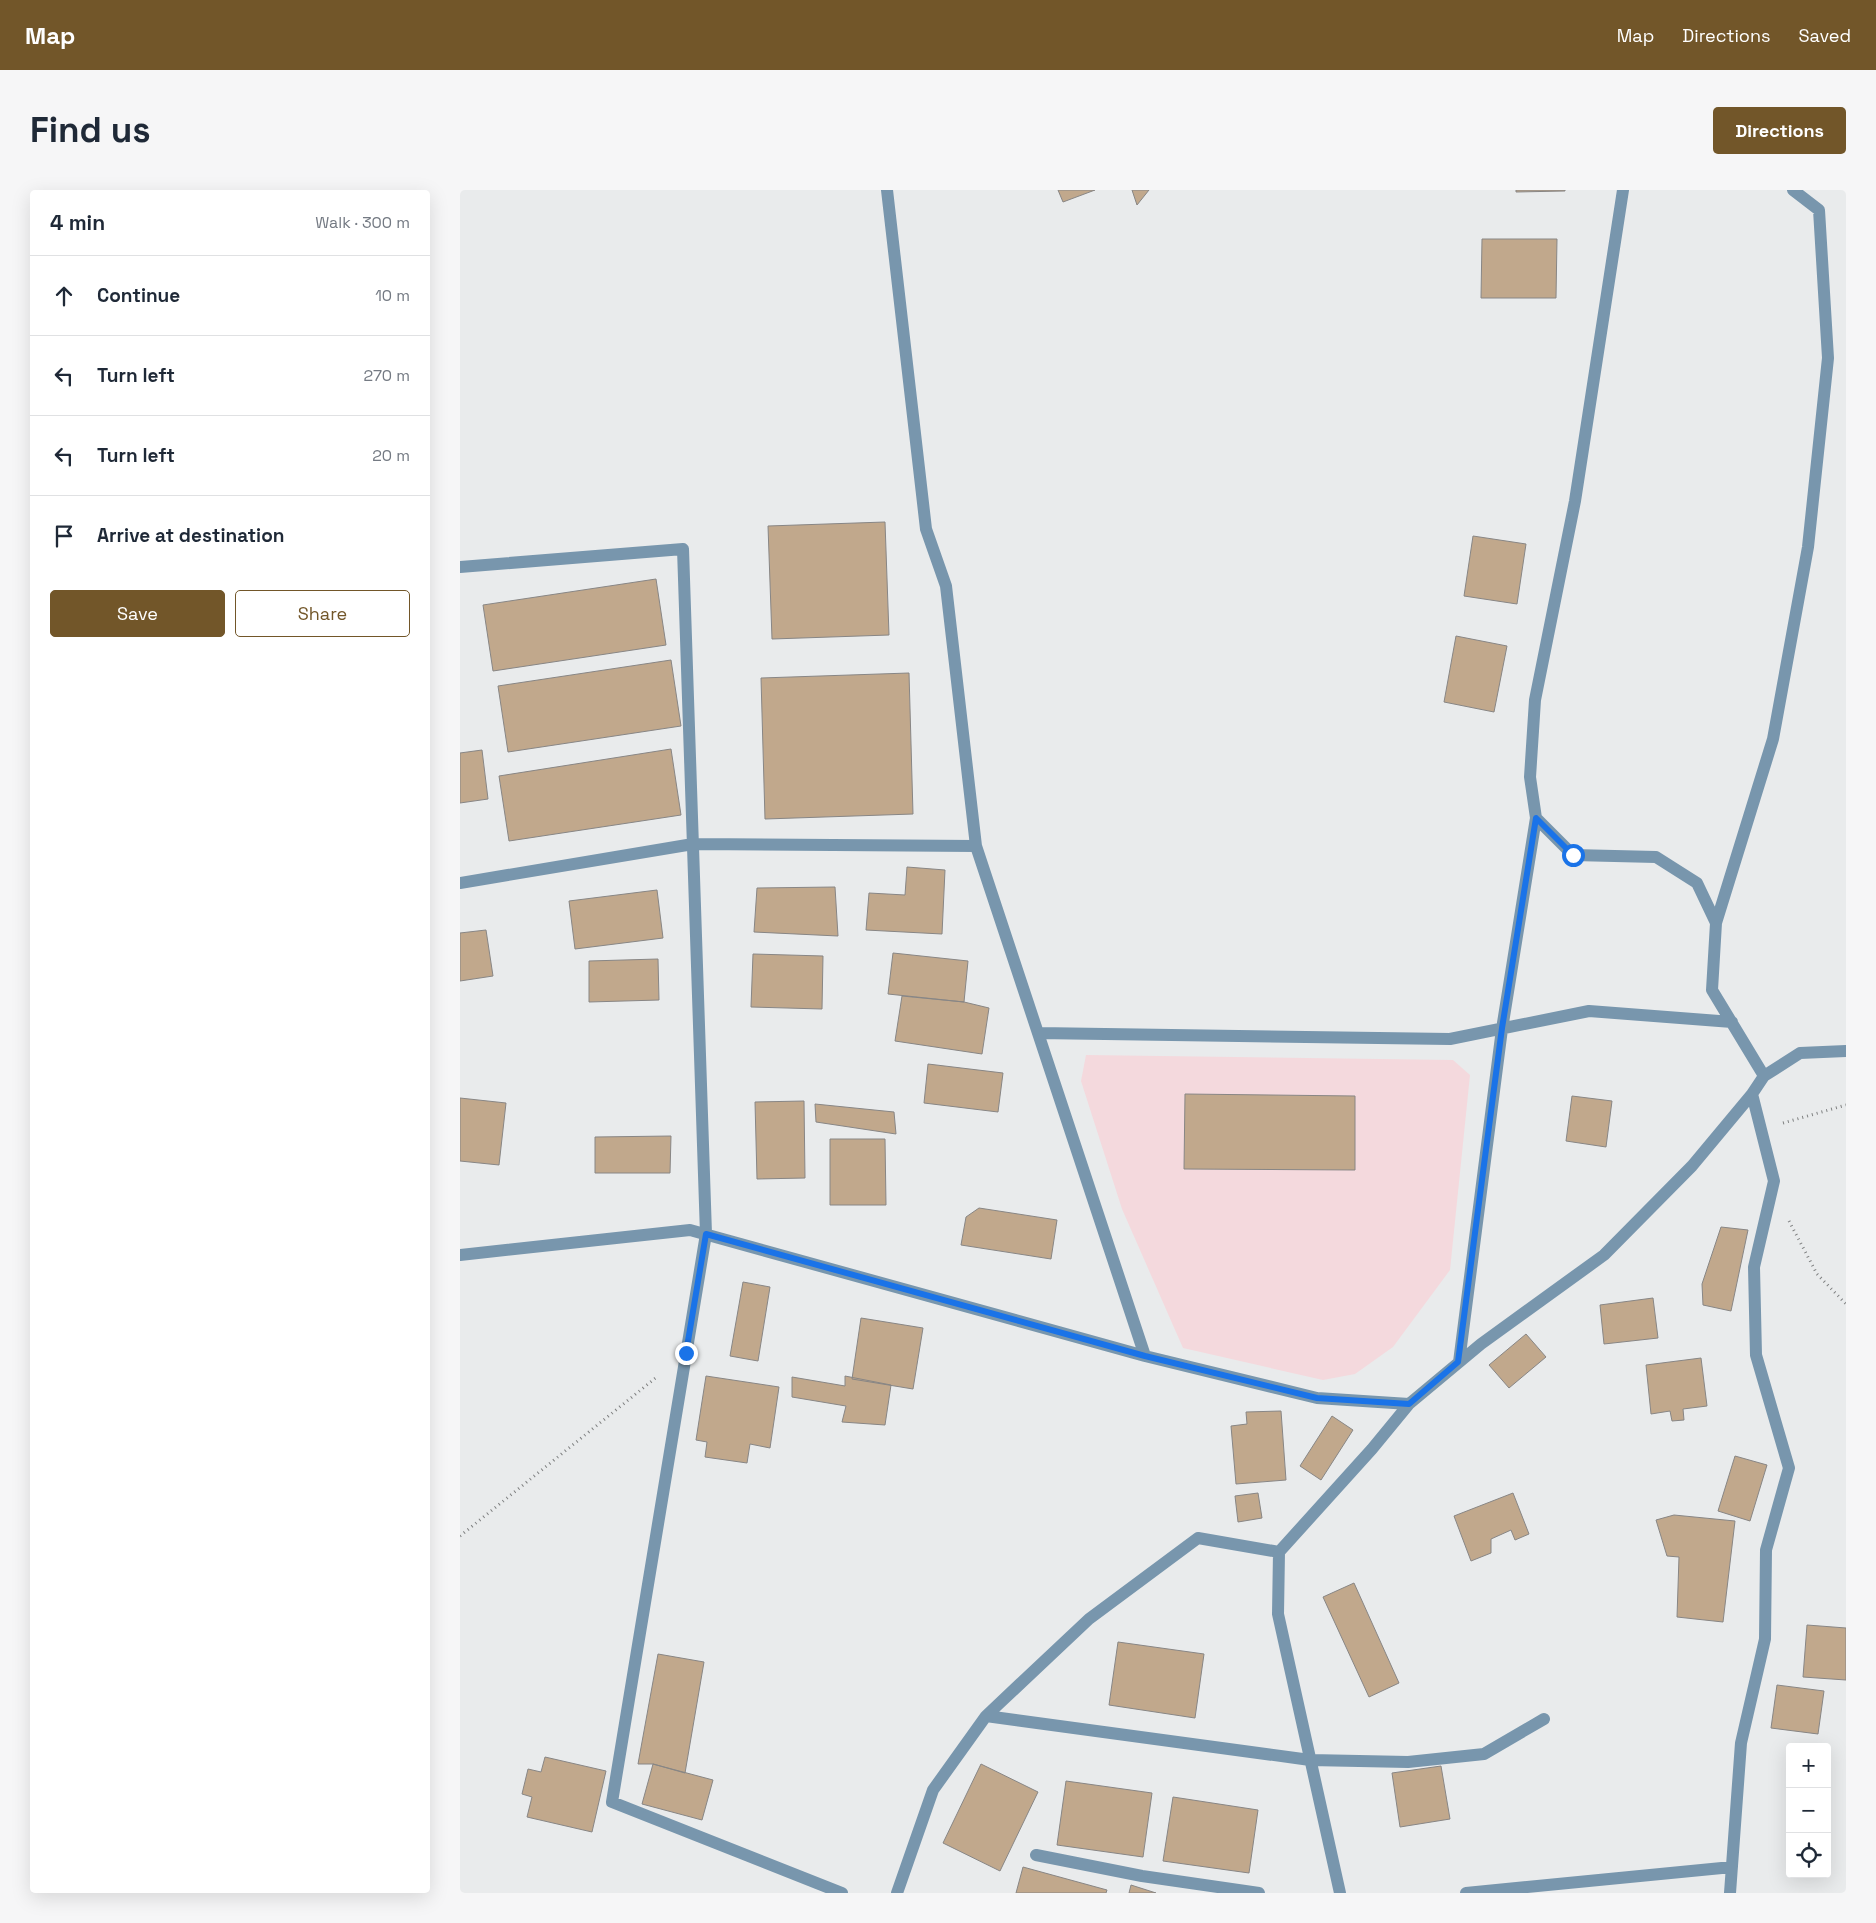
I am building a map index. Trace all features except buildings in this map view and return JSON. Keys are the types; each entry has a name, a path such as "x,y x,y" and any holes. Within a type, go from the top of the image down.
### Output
{"street":[{"path":"887,190 926,529 946,586 976,846 1145,1356"},
{"path":"1458,1362 1502,1028 1536,818 1530,777 1535,700 1575,501 1623,190"},
{"path":"1764,1076 1712,990 1716,923 1772,739 1808,547 1828,358 1819,210 1793,190"},
{"path":"460,567 683,549 706,1234 612,1802 842,1893"},
{"path":"1536,818 1573,855 1656,857 1697,883 1716,923"},
{"path":"460,883 692,844 976,846"},
{"path":"1038,1033 1450,1039 1589,1011 1732,1022"},
{"path":"1340,1893 1278,1614 1279,1552 1372,1449 1409,1404 1458,1362 1604,1255 1692,1166 1752,1094 1764,1076 1800,1053 1846,1051"},
{"path":"1730,1893 1741,1743 1765,1639 1766,1550 1789,1468 1756,1355 1754,1267 1774,1180 1752,1094"},
{"path":"460,1254 690,1230 1145,1356 1317,1398 1409,1404"},
{"path":"897,1893 933,1790 986,1716 1089,1619 1198,1538 1279,1552"},
{"path":"986,1716 1310,1760 1408,1762 1484,1754 1544,1719"},
{"path":"1036,1855 1142,1876 1259,1893"},
{"path":"1466,1893 1732,1867"}],"path":[{"path":"1761,1130 1846,1105"},
{"path":"1772,1190 1817,1274 1846,1304"},
{"path":"460,1536 686,1353"}],"shaded area":[{"path":"1086,1055 1453,1060 1470,1075 1450,1270 1393,1347 1355,1374 1323,1380 1183,1348 1122,1209 1081,1081"}],"route":[{"path":"686,1353 706,1234 1145,1356 1317,1398 1409,1404 1458,1362 1502,1028 1536,818 1573,855"}]}
